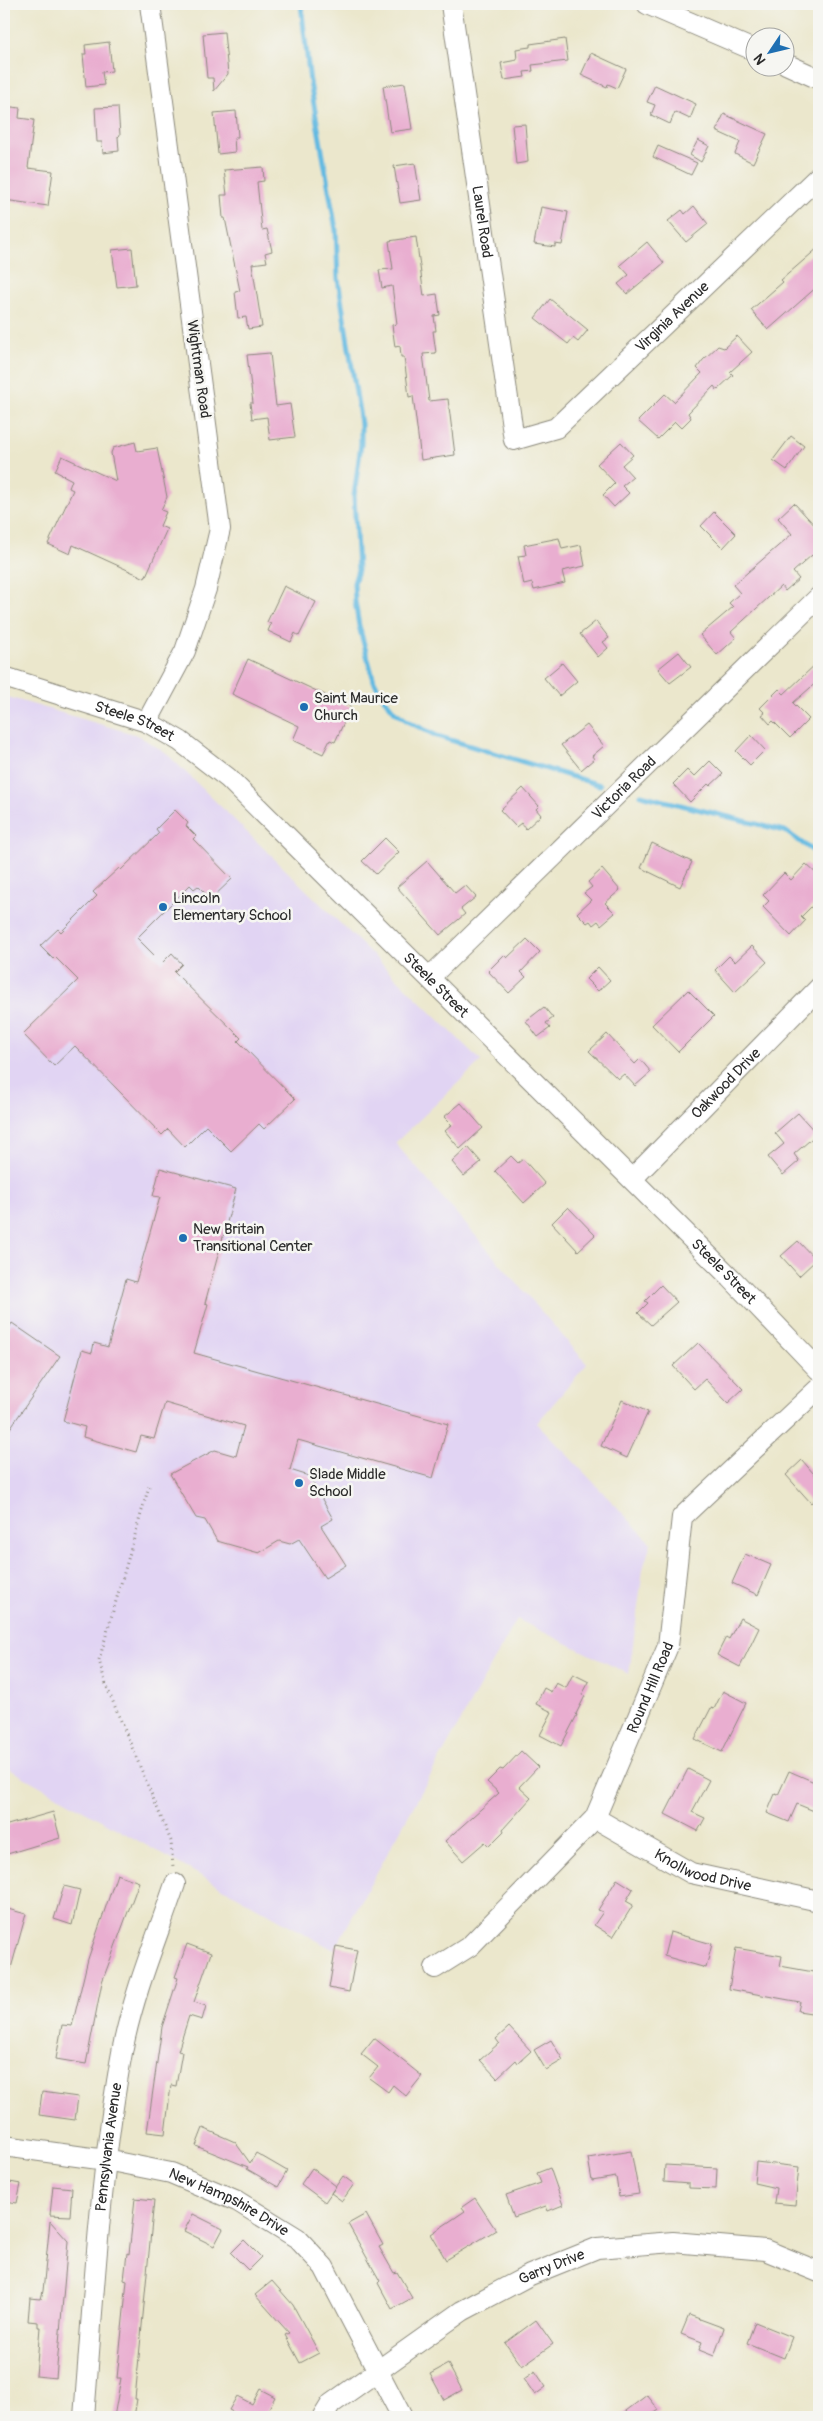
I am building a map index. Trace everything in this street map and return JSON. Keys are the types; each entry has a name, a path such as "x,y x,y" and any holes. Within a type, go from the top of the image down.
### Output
{"street":[{"name":"Wightman Road","path":"147,722 185,651 206,589 220,529 150,4"},
{"name":"Laurel Road","path":"451,4 514,440"},
{"path":"647,4 746,47"},
{"path":"796,69 819,79"},
{"name":"Virginia Avenue","path":"514,440 556,428 819,176"},
{"name":"Victoria Road","path":"430,977 819,597"},
{"name":"Steele Street","path":"4,678 147,722 186,745 228,778 632,1179 819,1370"},
{"name":"Oakwood Drive","path":"632,1179 819,988"},
{"name":"Round Hill Road","path":"435,1968 470,1946 595,1818 668,1646 682,1517 819,1388"},
{"name":"Knollwood Drive","path":"595,1818 691,1873 819,1901"},
{"name":"Pennsylvania Avenue","path":"84,2417 106,2160 124,2046 146,1967 175,1884"},
{"name":"New Hampshire Drive","path":"4,2146 106,2160 170,2172 237,2201 297,2238 324,2268 402,2417"},
{"name":"Garry Drive","path":"323,2417 330,2404 462,2311 530,2275 597,2248 673,2242 766,2250 819,2272"}],"path":[{"path":"149,1486 99,1660 106,1685 170,1841 175,1884"}],"shaded area":[{"name":"Slade Middle School","path":"4,696 137,735 165,752 481,1061 395,1143 587,1364 537,1423 651,1543 643,1569 629,1674 517,1619 334,1950 4,1766"}],"building":[{"path":"224,32 228,74 214,91 213,78 207,78 203,34"},
{"path":"565,39 568,61 532,65 533,71 524,72 525,77 504,80 501,63 517,60 516,49 530,47 530,44"},
{"path":"109,42 112,71 102,72 104,85 86,87 83,54 86,54 85,45"},
{"path":"591,53 626,69 617,88 608,84 607,87 581,75"},
{"path":"405,83 412,129 390,132 383,86"},
{"path":"655,85 696,104 690,119 675,112 670,124 651,115 655,105 647,102"},
{"path":"4,106 20,108 19,118 34,120 28,168 53,171 48,206 4,200"},
{"path":"118,107 119,151 103,153 102,142 97,142 95,108"},
{"path":"236,111 238,137 234,137 235,152 218,154 214,113"},
{"path":"724,114 767,134 753,163 735,154 740,142 716,131"},
{"path":"525,124 528,162 516,164 512,125"},
{"path":"698,140 709,146 701,162 690,155"},
{"path":"658,146 697,163 691,175 653,157"},
{"path":"415,163 421,200 400,203 394,166"},
{"path":"263,167 264,181 257,182 262,230 267,229 272,251 265,253 267,262 252,264 262,327 248,329 246,317 238,318 235,292 240,291 225,218 223,218 221,195 227,195 224,170"},
{"path":"694,206 708,224 686,242 668,221 682,210 685,214"},
{"path":"541,207 568,212 562,245 555,244 555,247 534,244"},
{"path":"416,237 424,296 437,294 440,315 434,316 436,331 433,331 436,353 423,354 429,401 448,399 455,455 421,460 413,396 409,397 404,357 401,357 400,346 395,347 392,325 397,324 392,286 382,288 379,270 393,269 389,241"},
{"path":"647,242 664,263 627,294 618,284 629,275 620,265"},
{"path":"819,247 819,285 768,330 751,310 783,282 781,280"},
{"path":"132,248 136,285 117,287 112,250"},
{"path":"550,299 588,330 578,342 573,338 568,344 535,318"},
{"path":"737,336 752,352 730,372 733,375 717,390 714,386 688,413 691,418 681,428 675,422 658,439 638,421 665,394 674,402 702,373 697,368 703,360 718,346 724,348"},
{"path":"270,353 276,406 290,404 295,437 270,440 267,417 252,419 250,403 253,403 247,355"},
{"path":"791,436 804,446 787,470 773,460"},
{"path":"135,442 137,451 157,448 167,497 161,510 166,512 160,526 167,529 145,578 73,545 70,554 48,544 73,490 69,488 72,480 55,471 62,456 116,481 111,453 113,448"},
{"path":"621,442 633,455 622,465 633,477 622,486 629,493 614,507 603,495 615,483 597,464"},
{"path":"794,503 819,530 819,563 812,555 793,572 799,579 785,591 781,586 731,632 736,638 717,655 700,635 733,607 729,603 740,593 733,585 792,534 778,518"},
{"path":"714,512 736,534 723,548 701,526"},
{"path":"559,538 562,549 581,545 585,566 562,571 565,583 534,590 532,583 524,585 518,556 526,555 524,545"},
{"path":"284,586 316,602 299,636 295,633 291,642 268,631 271,624 267,622"},
{"path":"596,621 609,638 603,642 608,648 598,657 580,634"},
{"path":"679,652 691,667 670,683 658,669"},
{"name":"Saint Maurice Church","path":"248,659 351,707 335,742 330,740 323,754 293,740 299,726 232,694"},
{"path":"819,661 819,680 793,703 809,719 790,738 773,721 770,724 762,715 765,713 760,708 779,689 784,694"},
{"path":"562,663 577,681 559,696 544,678"},
{"path":"587,725 604,746 592,756 594,759 581,770 561,745"},
{"path":"751,735 765,750 750,765 736,751"},
{"path":"710,761 723,774 710,786 708,784 690,802 673,784 687,770 694,777"},
{"path":"523,788 539,806 536,809 541,815 526,829 521,823 516,827 500,810"},
{"path":"175,810 188,823 186,826 196,836 193,839 232,879 211,899 198,886 194,889 190,885 137,938 162,963 172,953 182,964 174,972 241,1038 238,1041 295,1099 264,1129 259,1124 231,1151 206,1126 185,1147 168,1129 162,1135 75,1046 54,1066 23,1034 78,980 55,957 53,959 40,946 58,929 61,932 97,896 93,892 119,868 121,870 159,833 156,829"},
{"path":"385,838 399,852 376,874 362,861"},
{"path":"652,843 692,862 680,887 641,868"},
{"path":"427,861 455,893 465,885 476,897 461,909 465,914 440,935 397,887"},
{"path":"806,864 819,876 819,899 801,917 805,921 791,936 763,907 769,901 763,895 784,873 791,880"},
{"path":"602,869 620,890 605,903 615,913 601,925 598,921 593,925 590,921 587,923 577,913 591,900 584,893 592,887 588,882"},
{"path":"527,939 540,952 521,972 526,977 509,993 488,971 504,955 507,958"},
{"path":"752,946 767,962 735,992 715,970 729,956 735,962"},
{"path":"598,967 610,980 598,991 586,979"},
{"path":"688,990 714,1016 678,1052 652,1025"},
{"path":"544,1007 553,1018 546,1023 550,1028 538,1037 526,1021"},
{"path":"607,1034 635,1064 640,1059 651,1072 635,1086 624,1074 618,1079 589,1051"},
{"path":"461,1103 483,1128 460,1149 445,1131 452,1125 444,1117"},
{"path":"798,1113 817,1134 794,1154 799,1161 783,1175 768,1157 784,1144 775,1133"},
{"path":"468,1147 481,1162 464,1176 452,1162"},
{"path":"511,1156 518,1163 523,1159 545,1184 524,1203 495,1171"},
{"path":"160,1168 236,1189 205,1303 208,1304 194,1353 448,1424 433,1478 298,1440 290,1470 309,1476 333,1519 321,1526 346,1565 325,1578 299,1539 290,1544 279,1541 259,1553 217,1541 205,1520 196,1518 170,1474 215,1450 236,1456 244,1426 165,1403 154,1439 141,1436 136,1452 83,1437 85,1427 63,1421 82,1350 92,1353 94,1343 108,1347 126,1279 136,1282 160,1197 153,1196"},
{"path":"568,1207 595,1235 578,1251 552,1223"},
{"path":"798,1241 816,1260 799,1276 781,1256"},
{"path":"661,1285 677,1302 651,1325 638,1313 648,1303 645,1301"},
{"path":"12,1323 60,1356 4,1437 4,1335"},
{"path":"698,1343 743,1389 728,1403 705,1379 694,1389 673,1366"},
{"path":"622,1400 648,1412 627,1458 601,1446"},
{"path":"802,1460 819,1480 819,1495 811,1503 786,1475"},
{"path":"745,1554 771,1565 758,1595 732,1583"},
{"path":"740,1618 759,1628 740,1667 717,1655 726,1637 729,1639"},
{"path":"573,1674 589,1682 582,1695 585,1696 577,1715 561,1746 540,1735 552,1712 536,1704 544,1688 551,1692 556,1683 566,1688"},
{"path":"723,1691 746,1703 722,1752 695,1739 711,1708 714,1709"},
{"path":"521,1751 538,1767 519,1787 531,1798 489,1846 485,1842 463,1861 445,1841 499,1793 487,1782 500,1769 503,1770"},
{"path":"688,1769 709,1780 692,1812 705,1818 698,1831 665,1814"},
{"path":"789,1771 819,1784 819,1813 797,1804 789,1822 767,1813 775,1794 778,1795"},
{"path":"53,1812 60,1838 4,1855 4,1826"},
{"path":"117,1874 139,1882 102,1982 86,2064 56,2059 62,2025 72,2026 88,1959"},
{"path":"617,1879 633,1889 626,1901 633,1905 613,1937 594,1925 603,1912 598,1910"},
{"path":"64,1886 80,1890 72,1925 54,1919"},
{"path":"4,1908 26,1914 8,1979 4,1978"},
{"path":"670,1932 712,1944 706,1968 664,1956"},
{"path":"187,1944 211,1953 194,2002 206,2006 202,2020 189,2016 178,2051 182,2052 176,2086 171,2085 165,2134 147,2132 162,2027 178,1978 175,1977"},
{"path":"336,1946 357,1950 349,1992 329,1988"},
{"path":"736,1948 782,1956 780,1966 819,1973 818,2014 798,2011 800,2002 729,1989"},
{"path":"509,2027 531,2051 518,2063 516,2060 497,2078 480,2060 499,2043 496,2039"},
{"path":"374,2038 422,2076 406,2096 393,2085 388,2092 369,2078 378,2067 361,2054"},
{"path":"551,2040 563,2060 546,2070 534,2050"},
{"path":"42,2092 78,2097 75,2120 39,2115"},
{"path":"203,2128 235,2142 250,2163 256,2153 287,2171 278,2187 247,2169 248,2167 196,2146"},
{"path":"631,2151 639,2194 619,2197 616,2177 592,2181 588,2158"},
{"path":"756,2162 799,2167 795,2205 774,2203 776,2188 754,2183"},
{"path":"665,2165 717,2168 716,2189 689,2188 689,2184 664,2182"},
{"path":"312,2168 336,2186 325,2202 301,2184"},
{"path":"550,2168 563,2205 548,2211 546,2206 514,2217 506,2195 541,2183 537,2173"},
{"path":"343,2176 354,2184 342,2201 331,2193"},
{"path":"4,2181 21,2184 17,2203 4,2201"},
{"path":"53,2186 72,2188 70,2216 50,2215"},
{"path":"135,2198 154,2200 135,2399 137,2399 134,2417 114,2417 121,2378 117,2378 127,2281 124,2280"},
{"path":"475,2198 496,2230 446,2260 431,2234 465,2211 462,2207"},
{"path":"193,2214 223,2229 214,2246 184,2231"},
{"path":"366,2214 383,2245 379,2247 394,2273 397,2272 412,2298 392,2309 378,2283 380,2281 348,2224"},
{"path":"50,2221 68,2241 56,2378 36,2376 40,2327 38,2327 38,2322 28,2321 30,2298 41,2299 43,2291"},
{"path":"244,2240 261,2257 248,2270 231,2253"},
{"path":"272,2281 293,2305 319,2353 300,2363 285,2335 289,2333 255,2295"},
{"path":"689,2315 724,2328 714,2356 699,2350 702,2342 681,2334"},
{"path":"536,2320 553,2344 522,2366 505,2343"},
{"path":"755,2322 792,2337 784,2358 747,2343"},
{"path":"448,2364 462,2390 444,2400 430,2374"},
{"path":"535,2371 546,2387 535,2395 524,2379"},
{"path":"260,2389 275,2397 267,2412 276,2417 243,2417 229,2410 237,2396 252,2404"},
{"path":"647,2395 659,2410 649,2417 618,2417"}],"waterway":[{"path":"301,4 310,82 336,230 338,279 361,424 361,444 354,496 358,570 354,583 359,626 374,681 382,696 395,712 409,722 437,736 600,785"},
{"path":"641,795 785,831 819,855"}],"place":[{"name":"Saint Maurice Church","path":"304,707"},
{"name":"Lincoln Elementary School","path":"163,907"},
{"name":"New Britain Transitional Center","path":"183,1238"},
{"name":"Slade Middle School","path":"299,1483"}]}
